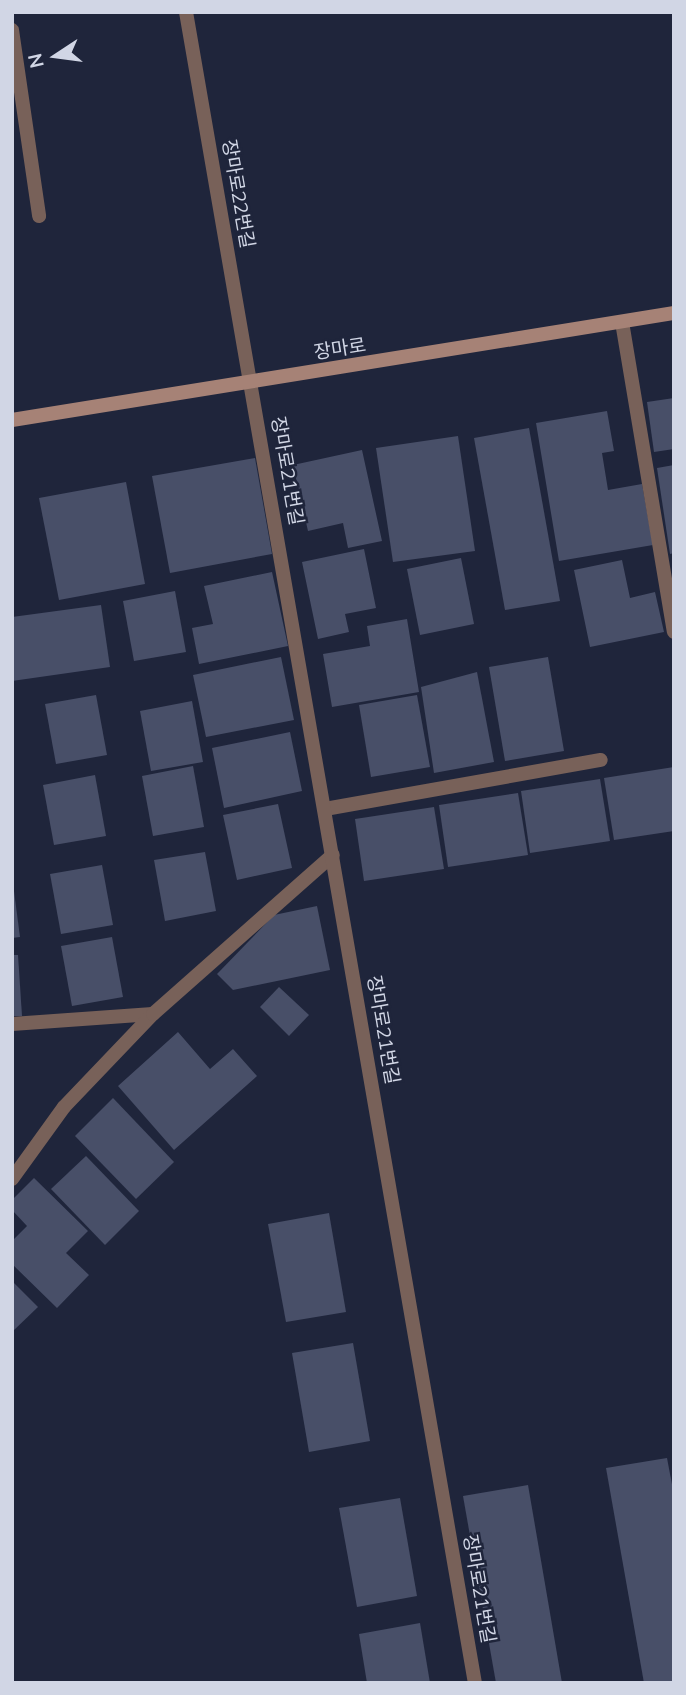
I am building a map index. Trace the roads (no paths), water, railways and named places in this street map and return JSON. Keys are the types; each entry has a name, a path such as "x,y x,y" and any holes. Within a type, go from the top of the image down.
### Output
{"main road":[{"name":"장마로","path":"12,420 674,313"}],"street":[{"name":"장마로22번길","path":"186,12 252,383"},
{"path":"12,30 39,216"},
{"path":"622,322 674,632"},
{"name":"장마로21번길","path":"252,383 475,1683"},
{"path":"326,810 601,760"},
{"path":"12,1180 64,1107 153,1014 333,855"},
{"path":"12,1024 153,1014"}]}
